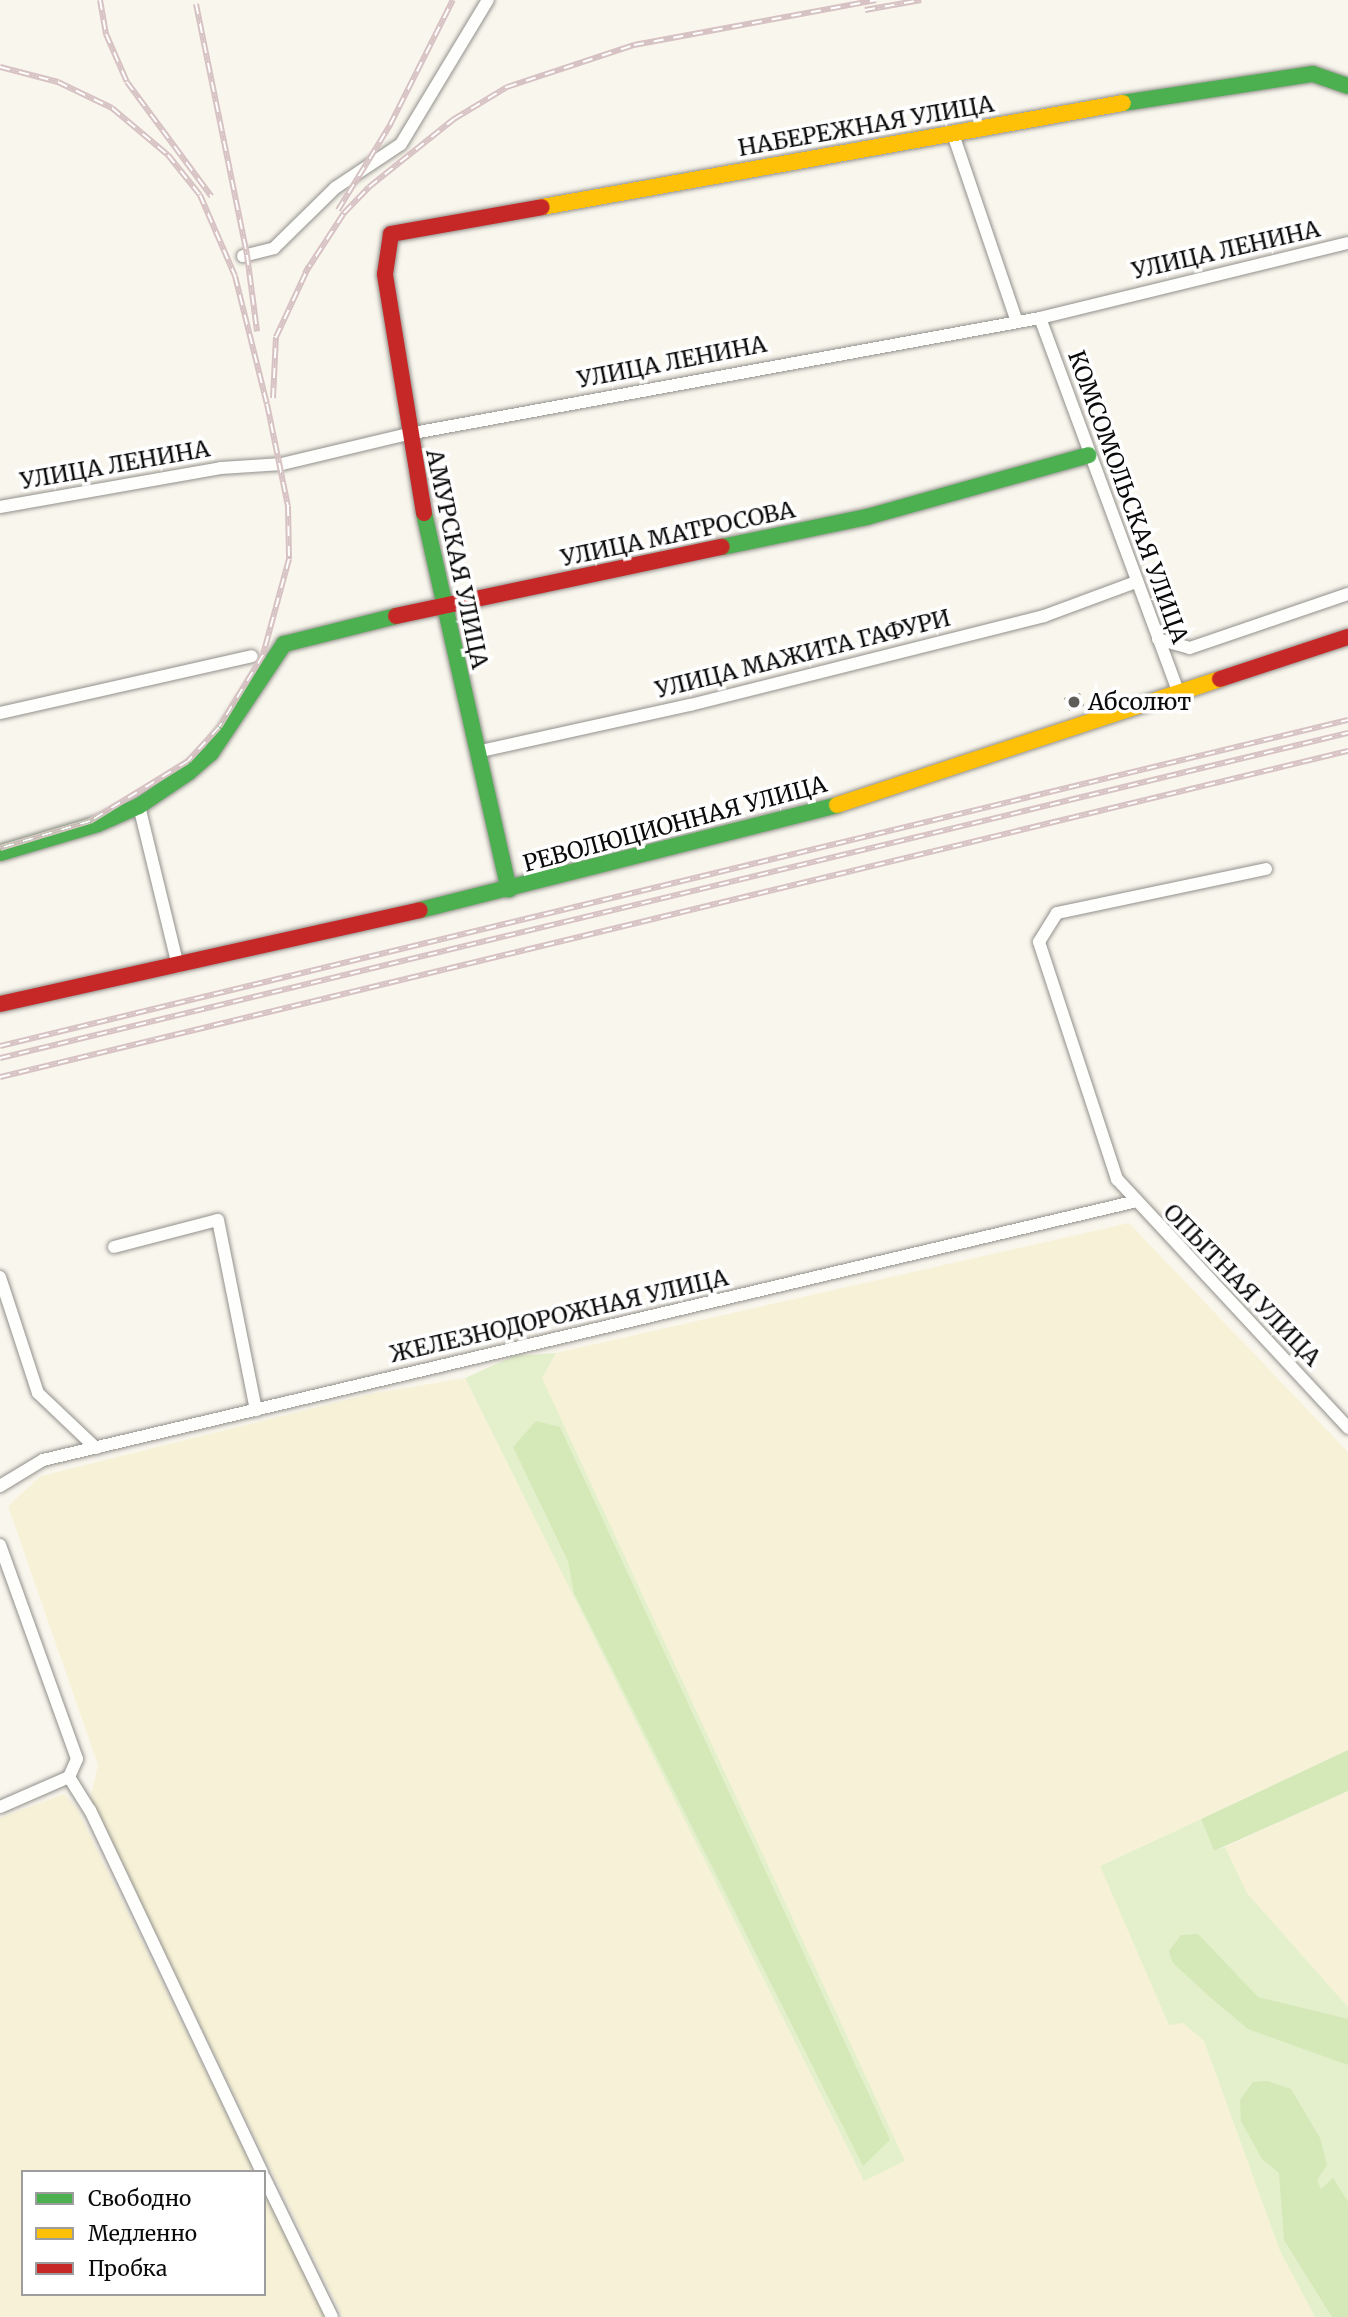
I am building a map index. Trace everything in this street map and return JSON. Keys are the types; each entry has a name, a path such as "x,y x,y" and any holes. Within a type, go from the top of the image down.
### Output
{"street":[{"path":"243,256 274,248 335,188 401,144 488,0"},
{"name":"НАБЕРЕЖНАЯ УЛИЦА","path":"391,234 609,192 954,136 1070,111 1313,74 1348,86"},
{"path":"954,136 1016,319"},
{"name":"АМУРСКАЯ УЛИЦА","path":"391,234 385,274 408,433 442,604 509,890"},
{"name":"УЛИЦА ЛЕНИНА","path":"0,507 221,468 282,464 408,433 1016,319 1040,318 1348,243"},
{"name":"КОМСОМОЛЬСКАЯ УЛИЦА","path":"1040,318 1178,691"},
{"name":"УЛИЦА МАТРОСОВА","path":"139,806 211,753 260,684 276,649 442,604 867,517 1089,455"},
{"name":"УЛИЦА МАЖИТА ГАФУРИ","path":"476,752 690,705 1044,615 1136,582"},
{"path":"1158,639 1190,648 1348,594"},
{"name":"РЕВОЛЮЦИОННАЯ УЛИЦА","path":"0,1004 509,890 794,820 1348,637"},
{"path":"0,713 252,656"},
{"path":"0,853 75,833 139,806 178,966"},
{"name":"ОПЫТНАЯ УЛИЦА","path":"1266,869 1057,913 1039,942 1117,1179 1133,1202 1226,1293 1348,1428"},
{"name":"ЖЕЛЕЗНОДОРОЖНАЯ УЛИЦА","path":"0,1486 43,1460 1133,1202"},
{"path":"114,1247 218,1220 256,1410"},
{"path":"0,1277 38,1393 96,1448"},
{"path":"0,1545 68,1722 77,1759 69,1777 0,1807"},
{"path":"69,1777 90,1810 261,2170"},
{"path":"266,2181 332,2317"}],"shaded area":[{"path":"1129,1223 1348,1452 1348,1750 1100,1866 1183,2023 1204,2041 1280,2250 1315,2317 343,2317 90,1800 98,1765 8,1506 41,1476 370,1394 465,1378 864,2181 542,1378 556,1353"},
{"path":"1348,1791 1348,2007 1247,1893 1225,1847"},
{"path":"64,1794 76,1807 254,2170 21,2170 21,2296 266,2296 266,2195 326,2317 0,2317 0,1818"}],"green space":[{"path":"556,1353 542,1378 905,2161 864,2181 465,1378 514,1356"},
{"path":"536,1421 560,1427 890,2140 863,2166 574,1593 568,1561 513,1447"},
{"path":"1348,1750 1348,1791 1214,1851 1201,1819"},
{"path":"1201,1819 1214,1851 1225,1847 1247,1893 1348,2007 1348,2317 1315,2317 1280,2251 1204,2041 1183,2023 1169,2025 1100,1866"},
{"path":"1198,1934 1258,1997 1348,2019 1348,2065 1248,2029 1211,1998 1173,1963 1169,1951 1181,1935"},
{"path":"1267,2081 1291,2089 1320,2138 1327,2165 1317,2180 1321,2189 1333,2178 1348,2202 1348,2317 1332,2317 1284,2240 1279,2173 1262,2159 1241,2121 1240,2100 1253,2082"}],"building":[{"name":"Абсолют","path":"1080,693 1084,706 1069,711 1064,698"}],"railway":[{"path":"100,0 106,34 127,82 211,196"},
{"path":"338,210 390,125 453,0"},
{"path":"305,273 344,213 369,187 454,119 507,87 634,45 876,0"},
{"path":"865,10 921,0"},
{"path":"196,4 247,255 257,331"},
{"path":"0,67 58,82 112,108 168,155 200,195 235,276 267,404 288,506 289,559 263,655 219,727 188,761 90,821 0,848"},
{"path":"273,398 276,337 309,266"},
{"path":"0,1046 1348,720"},
{"path":"0,1058 1348,733"},
{"path":"0,1077 1348,751"}],"traffic: fast":[{"path":"1123,103 1313,74 1348,86"},
{"path":"722,547 867,517 1089,455"},
{"path":"424,513 509,890"},
{"path":"0,853 98,824 139,806 189,772 211,753 284,644 396,616"},
{"path":"420,910 837,805"}],"traffic: slow":[{"path":"542,207 1123,103"},
{"path":"837,805 1220,679"}],"traffic: jam":[{"path":"424,513 385,274 391,234 542,207"},
{"path":"396,616 722,547"},
{"path":"1220,679 1348,637"},
{"path":"0,1004 420,910"}],"place":[{"name":"Абсолют","path":"1074,702"}]}
